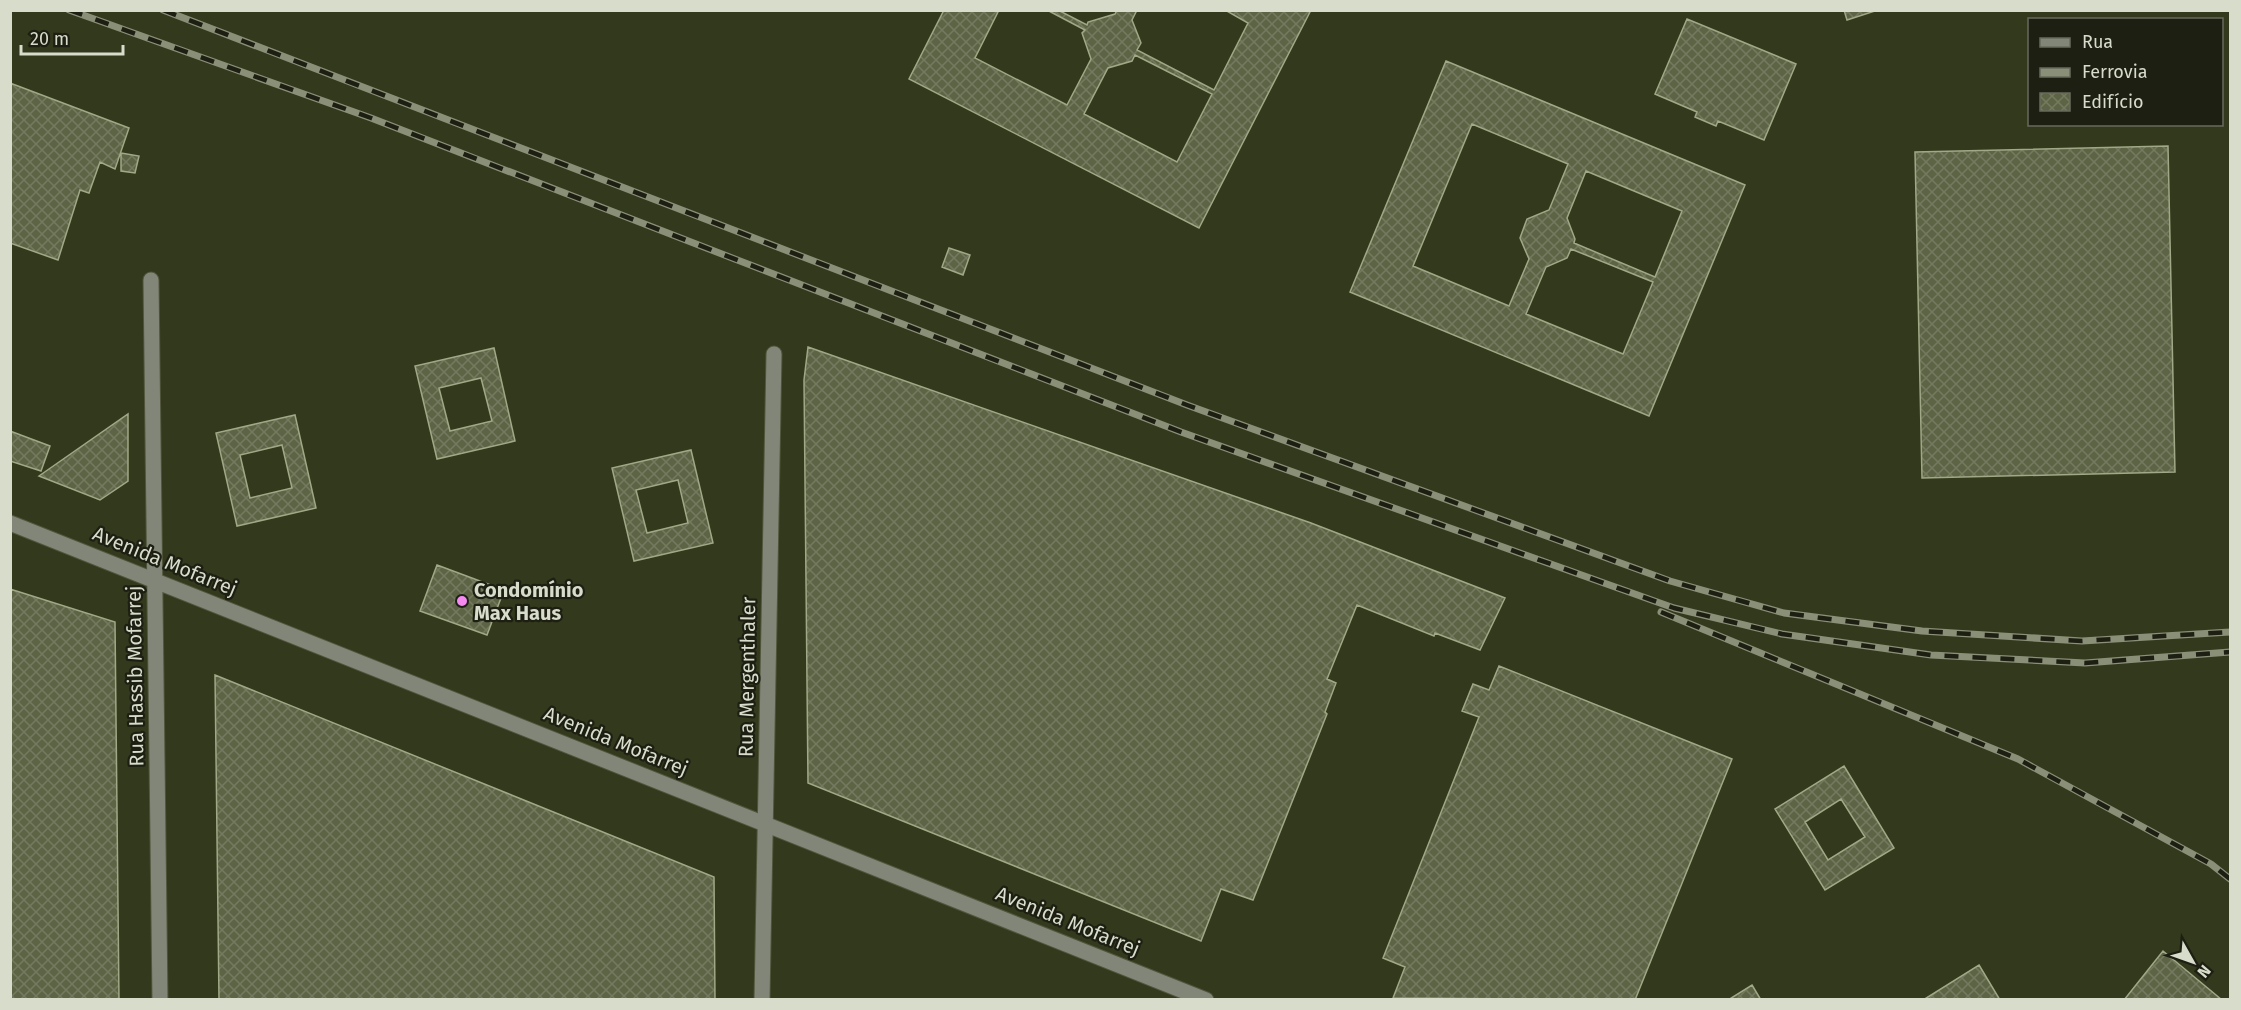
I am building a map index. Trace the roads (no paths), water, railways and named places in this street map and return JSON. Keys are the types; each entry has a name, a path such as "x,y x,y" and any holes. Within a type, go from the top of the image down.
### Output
{"street":[{"name":"Rua Hassib Mofarrej","path":"151,280 160,999"},
{"name":"Rua Mergenthaler","path":"762,999 774,354"},
{"name":"Avenida Mofarrej","path":"10,523 154,578 1206,999"}],"railway":[{"path":"69,10 371,118 1181,432 1674,608 1782,634 1931,655 2085,663 2230,652"},
{"path":"163,10 1187,405 1670,581 1784,613 1922,631 2082,641 2230,632"},
{"path":"1661,612 2018,759 2211,864 2230,879"}],"place":[{"name":"Condomínio Max Haus","path":"462,601"}]}
